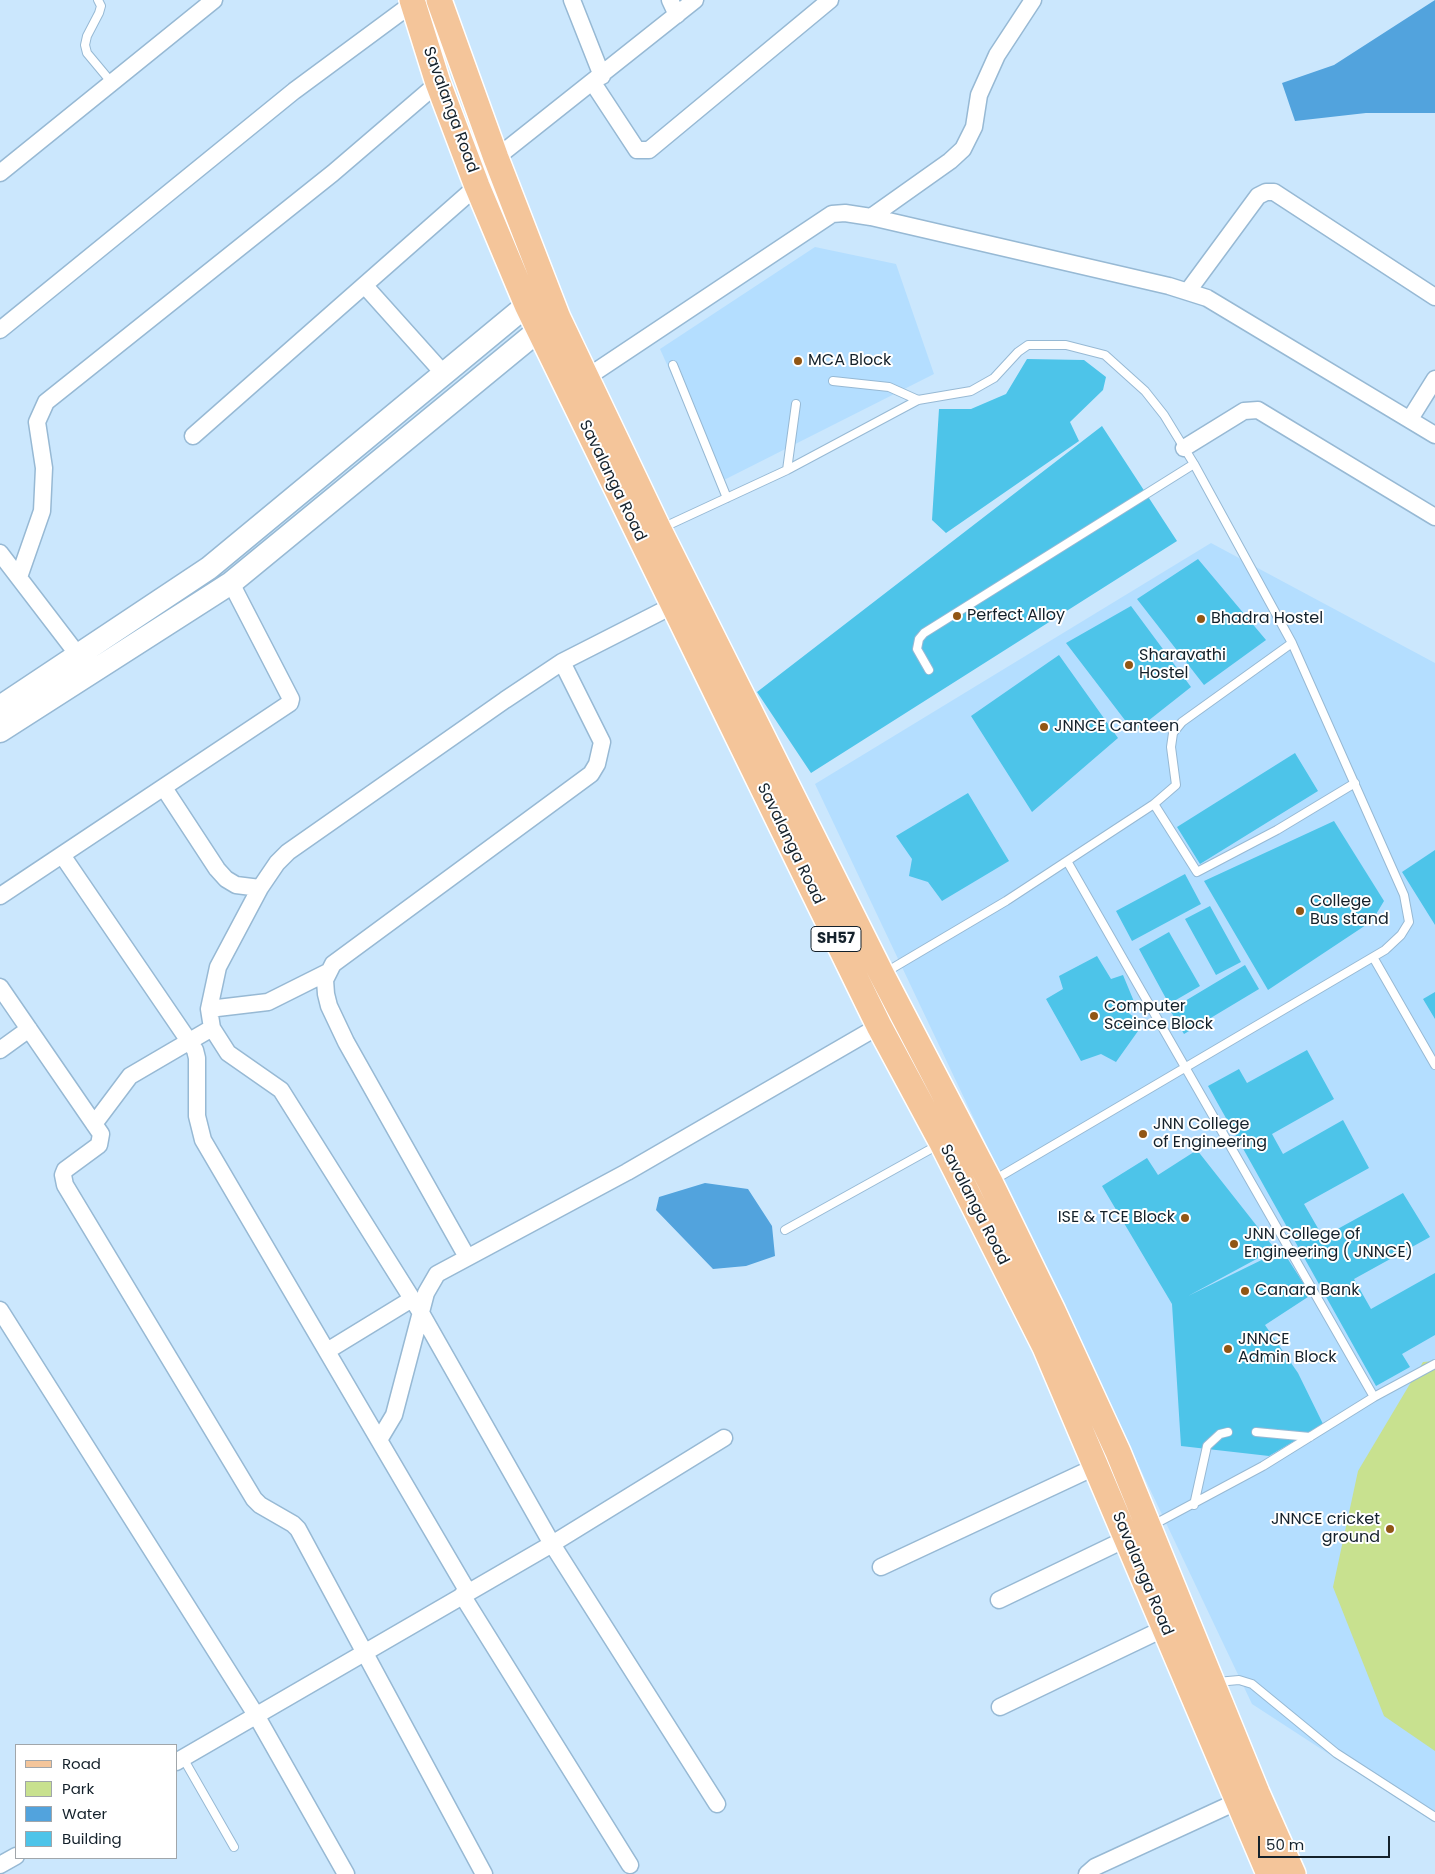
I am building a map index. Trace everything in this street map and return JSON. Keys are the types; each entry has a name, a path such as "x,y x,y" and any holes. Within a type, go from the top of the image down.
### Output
{"main road":[{"name":"Savalanga Road","path":"443,1 496,158 547,291 548,324 649,535 882,975 979,1188 1097,1466 1138,1533 1212,1683 1269,1874"},
{"name":"Savalanga Road","path":"413,2 438,83 527,305 548,324 586,378 649,535 674,605 879,1026 942,1143 979,1188 1118,1452 1138,1533 1165,1628 1247,1797 1293,1874"}],"street":[{"path":"0,173 214,0"},
{"path":"572,0 597,79 637,150 649,150 830,0"},
{"path":"496,158 597,79 674,7 695,0"},
{"path":"871,217 950,161 963,149 974,127 979,95 997,55 1033,0"},
{"path":"0,330 294,91 413,2"},
{"path":"19,577 42,511 44,468 36,422 46,402 333,173 438,83"},
{"path":"193,436 478,186"},
{"path":"1188,291 1258,196 1266,192 1274,192 1435,297"},
{"path":"586,378 832,214 844,213 871,217 1188,291 1207,298 1435,435"},
{"path":"366,286 444,374"},
{"path":"0,707 209,568 527,305 547,291"},
{"path":"0,731 232,583 548,324"},
{"path":"1410,419 1435,379"},
{"path":"1184,448 1244,411 1258,410 1435,517"},
{"path":"0,553 78,655"},
{"path":"0,896 290,703 291,699 232,583"},
{"path":"674,605 562,662 288,852 277,863 260,888 218,967 209,1009 212,1028 228,1053 281,1090 421,1313 552,1544 717,1804"},
{"path":"467,1257 346,1042 326,994 328,972 333,964 591,774 598,764 602,742 562,662"},
{"path":"164,788 217,869 226,879 236,885 260,888"},
{"path":"62,855 190,1042 197,1058 197,1116 203,1140 379,1440 465,1594 630,1865"},
{"path":"209,1009 268,1002 328,972"},
{"path":"0,987 101,1134 101,1140 98,1145 65,1170 63,1176 65,1185 254,1499 260,1505 293,1524 298,1529 484,1874"},
{"path":"379,1440 394,1415 426,1293 437,1274 627,1172 879,1026"},
{"path":"94,1124 130,1076 212,1028"},
{"path":"0,1050 29,1029"},
{"path":"327,1351 412,1299"},
{"path":"0,1310 256,1714 346,1874"},
{"path":"180,1760 364,1651 552,1544 724,1438"},
{"path":"881,1567 1097,1466"},
{"path":"999,1600 1138,1533"},
{"path":"1000,1707 1165,1628"},
{"path":"1087,1874 1095,1867 1247,1797"},
{"path":"0,1865 15,1857"}],"lane":[{"path":"98,0 101,6 100,13 87,36 85,45 87,54 112,83"},
{"path":"649,535 787,470 918,400 971,391 994,378 1018,352 1028,345 1066,345 1105,354 1145,391 1164,414 1194,464 1292,643 1404,895 1409,922 1396,940 1373,957 979,1188"},
{"path":"673,365 727,498"},
{"path":"833,381 889,387 918,400"},
{"path":"787,470 796,404"},
{"path":"929,670 917,649 919,639 924,633 1194,464"},
{"path":"882,975 1006,901 1154,804 1176,786 1171,747 1173,733 1182,722 1292,643"},
{"path":"1154,804 1197,872 1277,830 1355,783"},
{"path":"1067,861 1374,1397"},
{"path":"1373,957 1435,1065"},
{"path":"785,1230 942,1143"},
{"path":"1138,1533 1194,1505 1263,1466 1374,1397 1435,1364"},
{"path":"1194,1505 1207,1446 1220,1434 1228,1432"},
{"path":"1256,1432 1310,1436"},
{"path":"1212,1683 1239,1680 1252,1684 1336,1753 1435,1816"},
{"path":"180,1760 234,1847"}],"shaded area":[{"name":"MCA Block","path":"815,247 896,264 934,374 720,482 660,349"},
{"name":"JNN College of Engineering ( JNNCE)","path":"1211,543 1435,663 1435,1823 1252,1704 815,784"}],"green space":[{"name":"JNNCE cricket ground","path":"1435,1361 1435,1751 1384,1716 1333,1587 1358,1471 1423,1362"}],"water":[{"path":"1435,0 1435,113 1366,113 1295,121 1282,83 1334,65"},
{"path":"705,1183 748,1189 772,1226 775,1256 746,1266 713,1269 656,1210 659,1197"}],"building":[{"path":"1027,359 1084,360 1106,377 1103,390 1070,422 1079,441 946,533 932,520 939,409 971,409 1006,394"},
{"name":"Perfect Alloy","path":"1102,426 1177,541 811,773 757,692"},
{"name":"Bhadra Hostel","path":"1198,559 1266,640 1204,685 1137,599"},
{"name":"Sharavathi Hostel","path":"1131,606 1191,687 1134,732 1066,643"},
{"name":"JNNCE Canteen","path":"1059,655 1118,738 1032,812 971,716"},
{"path":"1295,753 1318,791 1200,864 1177,827"},
{"path":"968,793 1009,861 942,901 928,882 909,876 912,859 896,836"},
{"name":"College Bus stand","path":"1334,821 1384,901 1372,921 1268,990 1204,881"},
{"path":"1435,850 1435,925 1402,872"},
{"path":"1185,874 1201,904 1132,941 1116,911"},
{"path":"1210,906 1241,962 1216,975 1185,919"},
{"path":"1169,932 1200,986 1169,1004 1139,949"},
{"name":"Computer Sceince Block","path":"1097,956 1111,979 1123,975 1135,1004 1122,1008 1143,1024 1116,1062 1101,1054 1081,1061 1046,999 1063,989 1059,976"},
{"path":"1245,965 1259,989 1184,1034 1170,1010"},
{"path":"1435,992 1435,1019 1423,999"},
{"path":"1307,1050 1334,1099 1272,1134 1283,1154 1343,1120 1369,1168 1304,1204 1323,1237 1403,1193 1430,1237 1354,1279 1371,1309 1435,1273 1435,1335 1402,1354 1410,1367 1376,1386 1208,1086 1239,1069 1247,1083"},
{"path":"1197,1150 1275,1249 1188,1296 1282,1250 1311,1295 1265,1325 1298,1373 1323,1424 1269,1456 1181,1446 1172,1304 1102,1186 1147,1158 1158,1175"}],"place":[{"name":"MCA Block","path":"798,361"},
{"name":"Perfect Alloy","path":"957,616"},
{"name":"Bhadra Hostel","path":"1201,619"},
{"name":"Sharavathi Hostel","path":"1129,665"},
{"name":"JNNCE Canteen","path":"1044,727"},
{"name":"College Bus stand","path":"1300,911"},
{"name":"Computer Sceince Block","path":"1094,1016"},
{"name":"JNN College of Engineering","path":"1143,1134"},
{"name":"ISE & TCE Block","path":"1185,1218"},
{"name":"JNN College of Engineering ( JNNCE)","path":"1234,1244"},
{"name":"Canara Bank","path":"1245,1291"},
{"name":"JNNCE Admin Block","path":"1228,1349"},
{"name":"JNNCE cricket ground","path":"1390,1529"}]}
